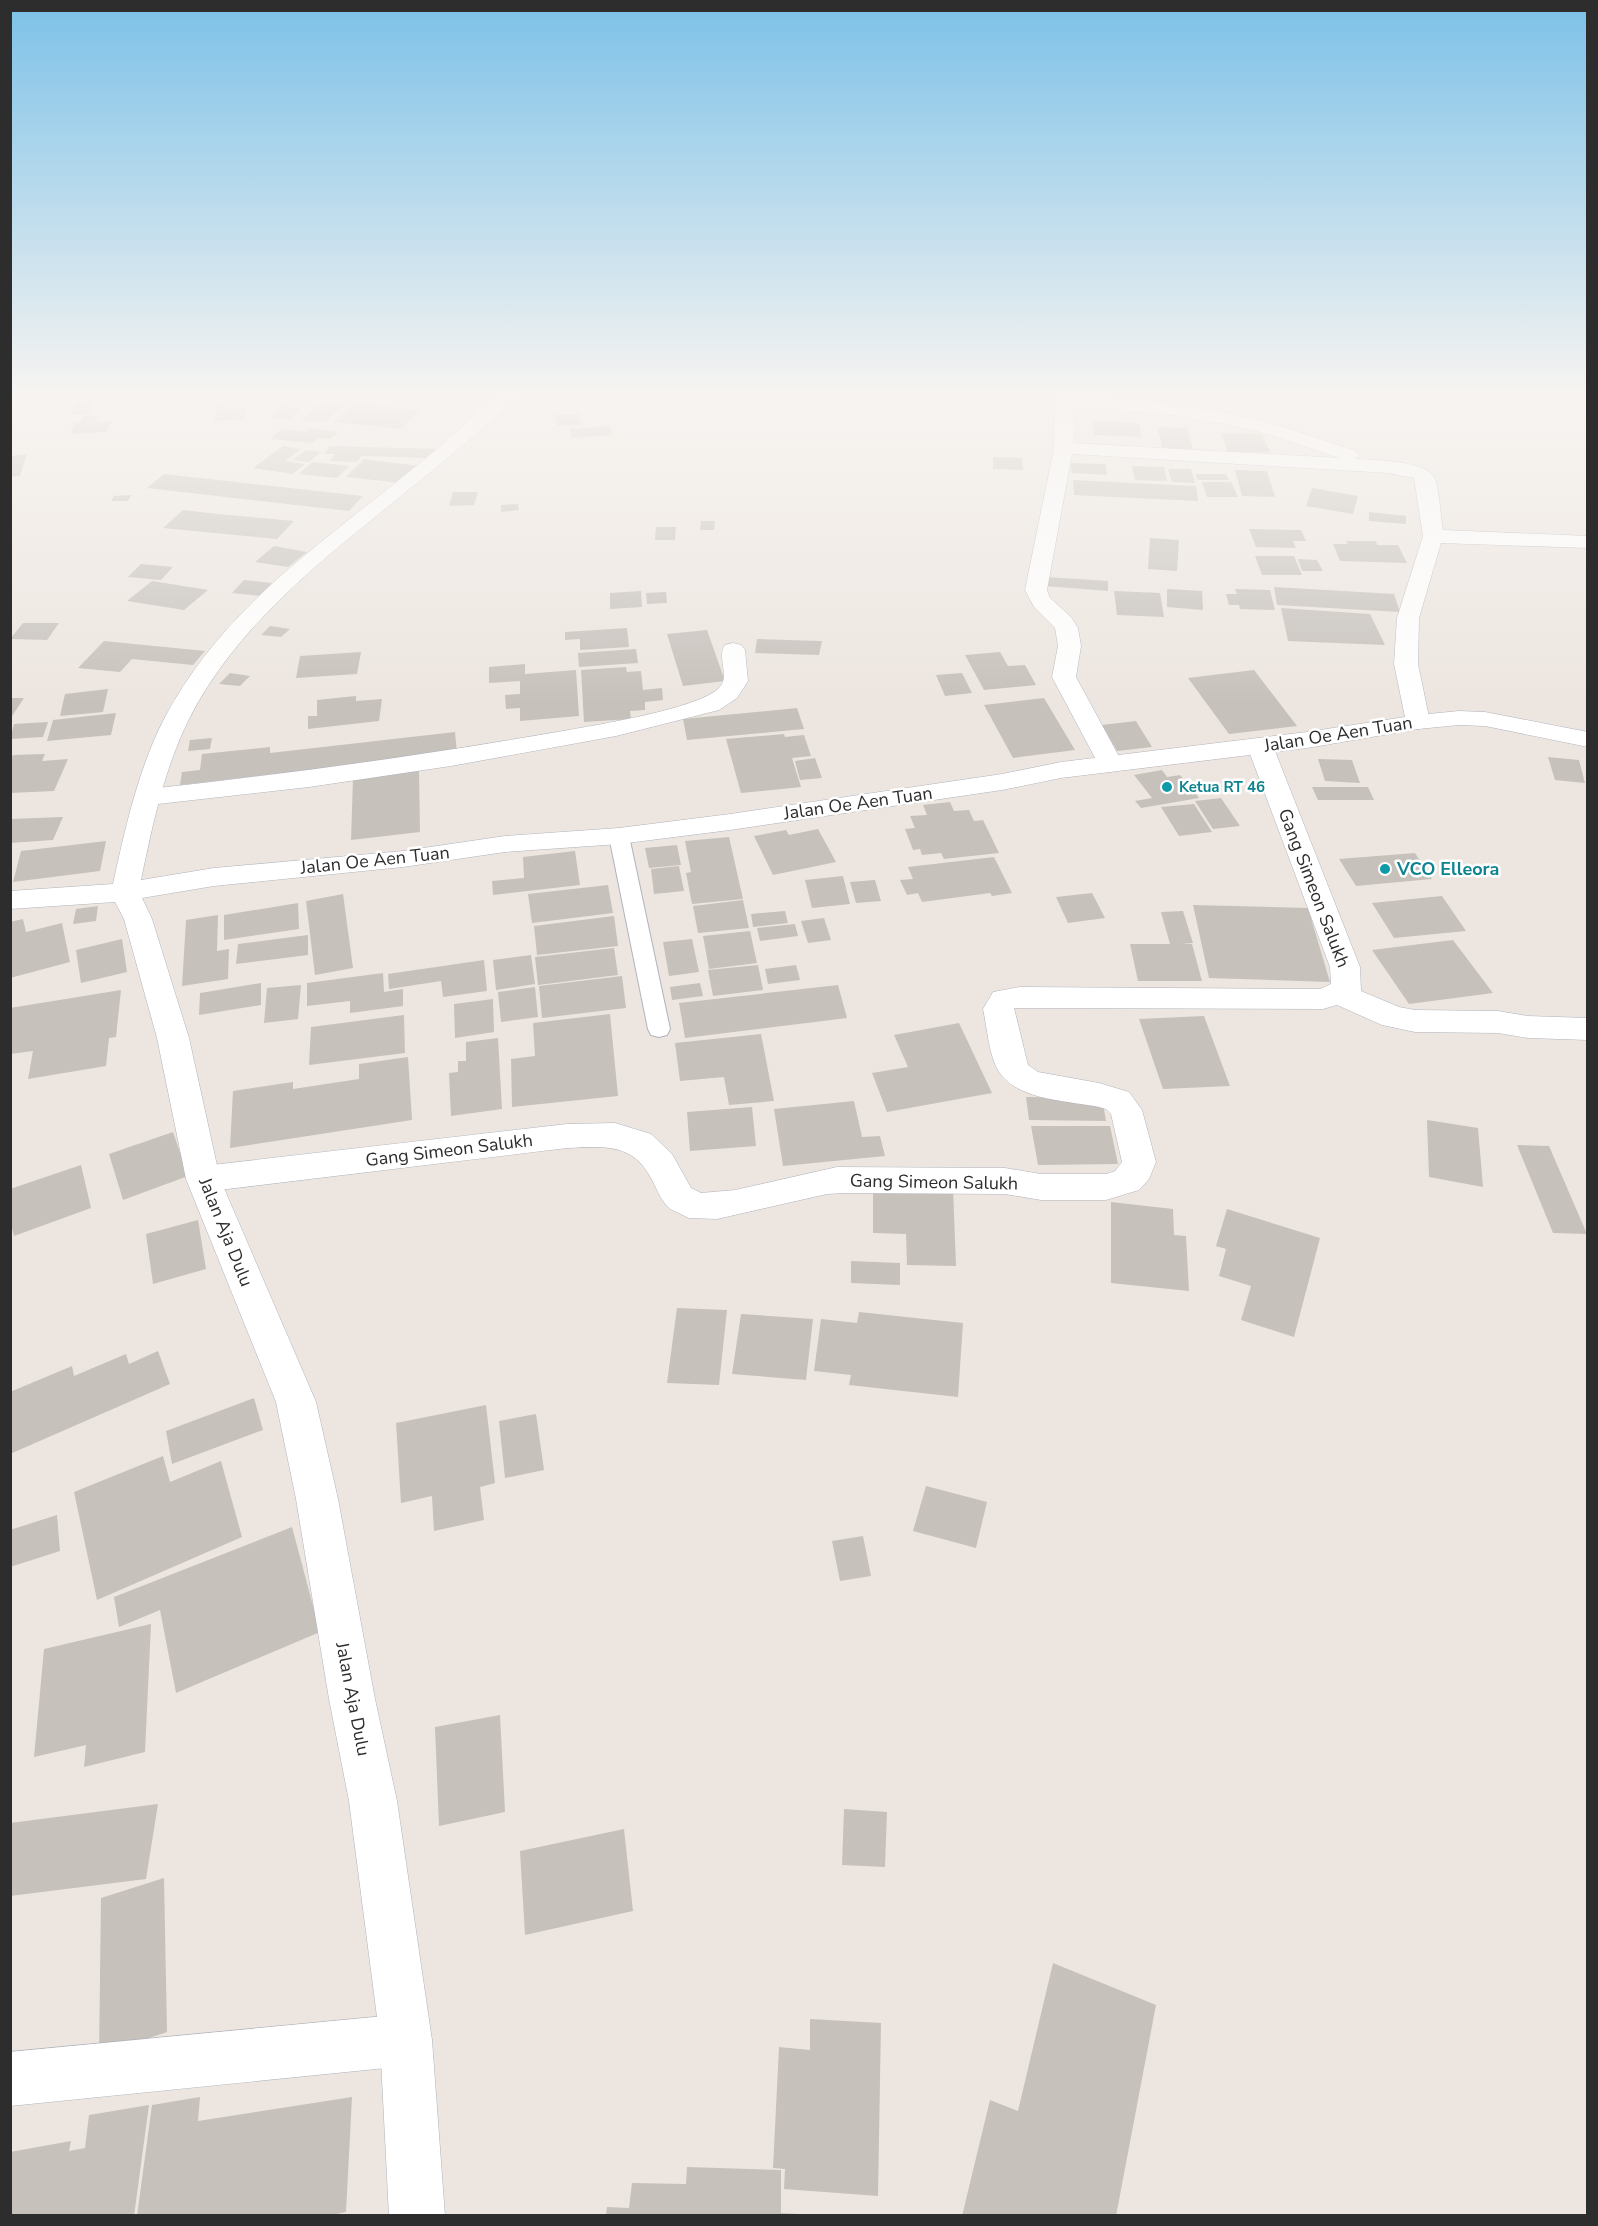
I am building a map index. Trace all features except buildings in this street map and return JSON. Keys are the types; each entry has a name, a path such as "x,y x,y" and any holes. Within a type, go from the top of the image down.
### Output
{"street":[{"path":"125,892 157,767 176,720 208,666 259,606 389,496"},
{"path":"1055,496 1036,590 1038,598 1061,620 1068,632 1070,656 1065,665 1064,676 1110,764"},
{"path":"1418,722 1406,673 1408,618 1432,536 1427,496"},
{"path":"1432,536 1587,542"},
{"path":"149,797 309,779 451,758 662,719 710,705 728,693 736,681 733,650"},
{"name":"Jalan Oe Aen Tuan","path":"10,900 125,892 214,877 403,859 505,844 619,836 857,804 1002,782 1061,770 1260,746 1418,722 1459,718 1485,719 1587,740"},
{"name":"Gang Simeon Salukh","path":"204,1179 567,1136 617,1135 633,1139 651,1151 660,1160 675,1193 689,1204 699,1206 740,1202 826,1182 851,1180 1005,1181 1041,1187 1106,1187 1127,1181 1137,1170 1139,1162 1126,1110 1117,1100 1029,1082 1017,1073 1011,1064 998,1009 1004,999 1020,997 1323,999 1347,989 1345,967 1260,746"},
{"name":"Jalan Aja Dulu","path":"125,892 138,919 173,1038 204,1179 296,1402 317,1499 352,1699 373,1801 406,2040 417,2216"},
{"name":"Gang Simeon Salukh","path":"1339,994 1393,1017 1415,1022 1498,1022 1528,1027 1587,1029"},
{"path":"10,2079 406,2040"}],"lane":[{"path":"619,836 659,1029"}],"place":[{"name":"Ketua RT 46","path":"1167,787"},
{"name":"VCO Elleora","path":"1385,869"}]}
